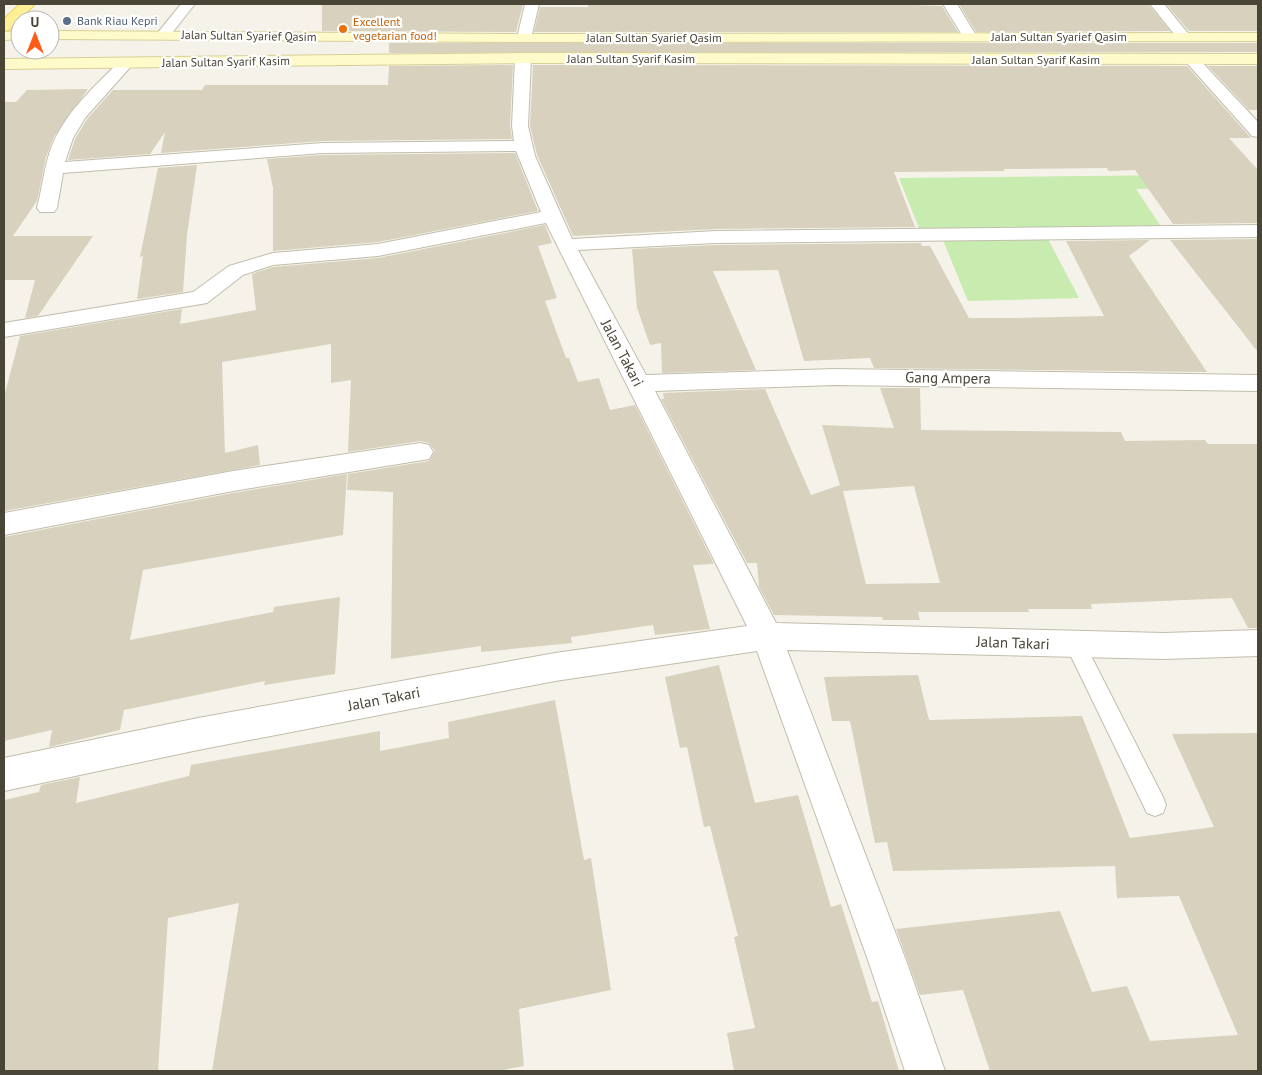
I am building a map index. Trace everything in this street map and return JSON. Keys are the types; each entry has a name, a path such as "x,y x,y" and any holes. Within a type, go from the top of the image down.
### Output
{"main road":[{"path":"4,27 28,4"}],"street":[{"path":"163,35 188,4"},
{"name":"Jalan Takari","path":"532,4 524,48 520,126 523,146 551,216 565,245 639,383 767,636 888,963 925,1071"},
{"path":"950,4 970,37"},
{"path":"1157,4 1184,37"},
{"name":"Jalan Sultan Syarief Qasim","path":"60,35 163,35 524,48 934,37 1258,37"},
{"path":"934,37 945,60"},
{"name":"Jalan Sultan Syarif Kasim","path":"4,64 126,63 524,48 945,60 1258,59"},
{"path":"1191,59 1258,132"},
{"path":"47,208 59,151 73,125 88,103 126,63"},
{"path":"56,168 324,148 523,146"},
{"path":"4,330 190,300 213,289 227,275 244,267 263,262 378,250 551,216"},
{"path":"565,245 716,237 1258,231"},
{"name":"Gang Ampera","path":"639,383 834,377 1258,382"},
{"path":"4,524 233,481 420,452"},
{"name":"Jalan Takari","path":"4,774 198,734 555,667 767,636 1164,646 1258,643"}],"lane":[{"path":"1075,644 1155,805"}],"green space":[{"path":"1175,175 1182,188 1136,189 1162,228 919,228 899,178"},
{"path":"1047,237 1079,298 968,301 942,238"}],"building":[{"path":"322,4 523,4 516,32 322,31"},
{"path":"588,4 881,4 942,6 958,32 534,32 540,7 588,7"},
{"path":"959,4 1148,4 1170,31 976,32"},
{"path":"1166,4 1258,4 1258,31 1189,31"},
{"path":"389,43 1258,43 1258,52 389,53"},
{"path":"513,65 510,126 512,139 323,141 161,153 165,132 150,154 68,160 75,139 87,119 113,90 202,90 205,85 388,85 389,66"},
{"path":"533,65 1187,66 1251,138 1229,138 1258,170 1258,223 1173,224 1135,170 1108,171 1107,168 1003,169 1005,171 894,172 915,227 716,229 573,236 537,155 530,126"},
{"path":"1208,66 1258,66 1258,110 1249,110"},
{"path":"88,89 54,137 46,157 37,201 13,236 93,236 38,316 25,318 35,280 4,280 4,102 16,102 27,90"},
{"path":"515,153 538,211 378,242 273,251 273,188 267,159 323,155"},
{"path":"197,165 187,235 183,292 137,299 143,256 140,257 158,168"},
{"path":"545,225 552,243 538,246 557,298 545,301 566,358 569,358 578,382 599,378 610,410 635,405 714,564 693,565 710,629 655,635 653,625 571,637 572,643 481,652 481,646 391,659 393,492 347,490 348,474 429,461 435,451 429,443 420,441 348,452 351,380 331,383 331,344 222,362 225,453 258,445 260,465 4,511 4,397 20,336 182,309 180,324 256,310 252,274 273,267 378,258"},
{"path":"1258,239 1258,352 1170,240"},
{"path":"1150,240 1129,256 1207,372 874,368 870,358 804,361 778,270 713,271 756,370 662,373 661,343 650,345 637,308 632,249 716,245 921,243 922,246 930,246 969,318 1014,318 1104,316 1066,241"},
{"path":"880,388 920,388 921,430 1121,432 1125,441 1205,440 1208,444 1258,444 1258,628 1248,628 1232,598 1091,604 1092,609 1028,609 1029,612 918,612 920,620 883,620 882,617 774,615 759,587 757,563 747,563 661,399 664,399 663,393 765,389 811,495 840,485 822,425 894,428","holes":["914,486 940,583 866,584 843,491"]},
{"path":"347,474 343,535 143,570 130,640 273,612 274,607 340,597 335,674 264,685 265,681 124,710 120,730 49,747 52,730 4,741 4,537 233,493"},
{"path":"719,665 755,803 798,795 831,907 841,904 872,1002 878,1001 899,1071 734,1071 727,1033 755,1028 734,937 738,936 710,826 704,827 687,747 680,748 665,677"},
{"path":"918,675 929,720 1082,716 1130,838 1214,827 1172,734 1258,733 1258,1071 990,1071 963,990 920,995 896,929 1060,911 1092,992 1127,986 1150,1041 1238,1035 1179,896 1117,898 1115,866 893,871 887,842 875,843 850,721 832,721 824,677"},
{"path":"555,700 584,860 591,858 611,990 519,1009 524,1066 498,1071 212,1071 239,903 168,918 158,1071 4,1071 4,800 39,792 41,785 80,777 76,803 189,776 191,765 380,731 380,751 449,738 448,722"}],"place":[{"name":"Bank Riau Kepri","path":"67,21"},
{"name":"Excellent vegetarian food!","path":"343,29"}]}
